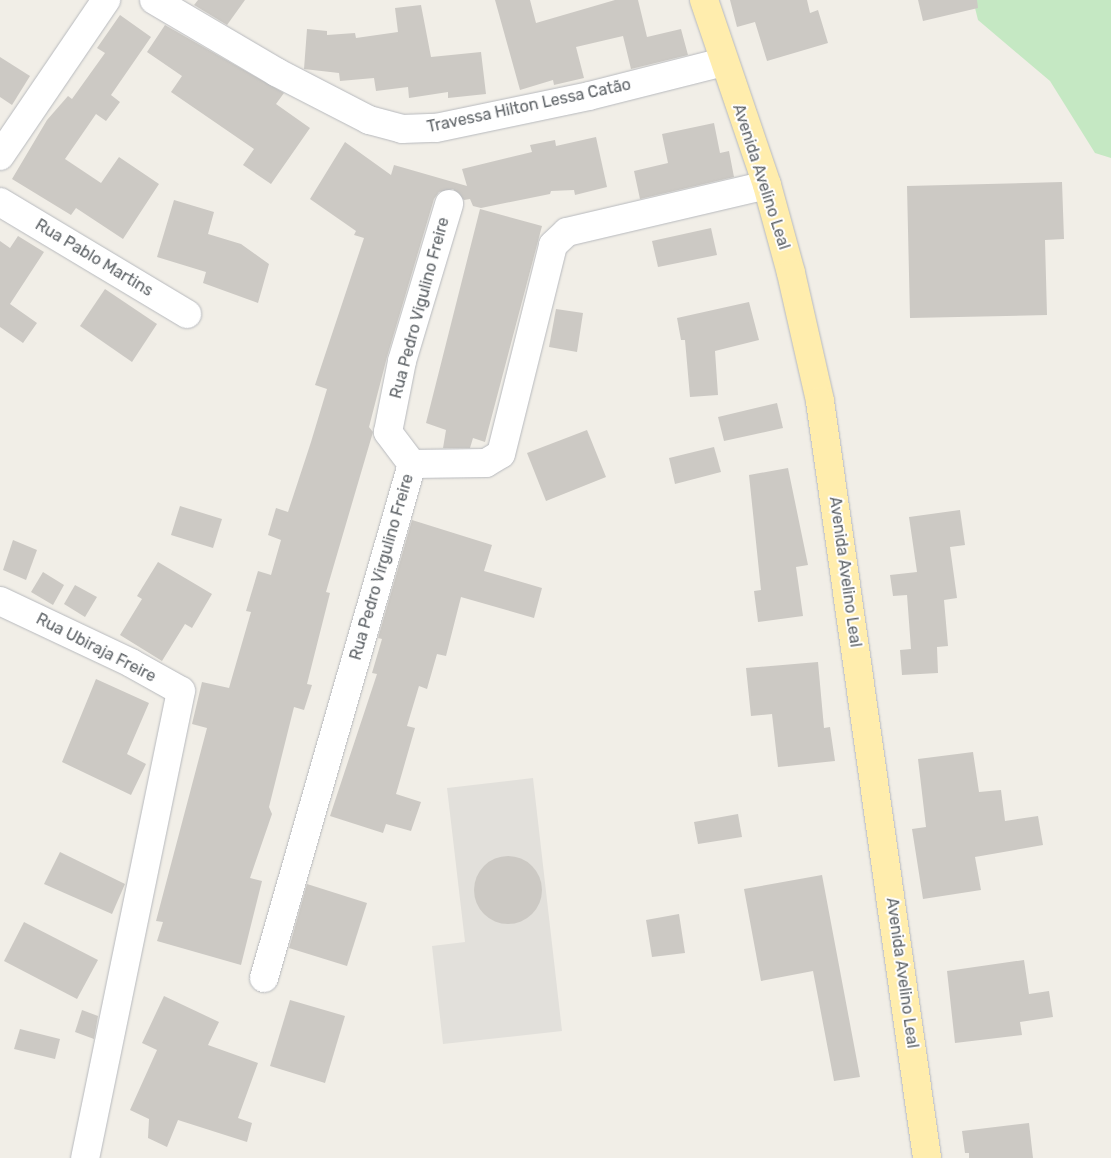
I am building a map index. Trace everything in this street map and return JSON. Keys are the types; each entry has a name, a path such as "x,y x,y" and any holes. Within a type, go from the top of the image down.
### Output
{"main road":[{"name":"Avenida Avelino Leal","path":"704,0 723,62 766,185 791,273 820,401 927,1158"}],"street":[{"path":"0,156 106,0"},
{"name":"Travessa Hilton Lessa Catão","path":"154,0 302,85 369,120 402,129 436,128 589,96 723,62"},
{"name":"Rua Pedro Virgulino Freire","path":"264,978 412,464 486,464 500,454 553,245 567,232 766,185"},
{"name":"Rua Pablo Martins","path":"0,202 187,314"},
{"name":"Rua Pedro Vigulino Freire","path":"412,464 388,432 402,361 449,204"},
{"name":"Rua Ubiraja Freire","path":"0,601 131,663 180,691 84,1158"}],"shaded area":[{"path":"533,778 562,1031 443,1044 432,946 465,942 447,788"}],"green space":[{"path":"973,0 1111,0 1111,158 1095,153 1050,81 978,20"}],"building":[{"path":"198,0 245,0 227,25 194,5"},
{"path":"495,0 530,0 536,23 615,0 638,0 647,37 681,29 688,55 631,69 623,36 576,47 584,78 554,85 553,80 520,90"},
{"path":"730,0 807,0 810,13 818,10 828,43 767,61 755,22 737,27"},
{"path":"918,0 977,0 978,8 923,21"},
{"path":"421,5 431,57 481,52 486,94 448,98 448,92 409,98 408,87 376,91 374,78 340,81 339,73 304,69 307,29 327,31 327,35 355,33 356,38 398,32 395,8"},
{"path":"120,15 151,37 111,95 120,102 106,121 96,114 65,159 101,183 119,157 159,184 123,239 76,208 71,215 12,179 47,120 68,96 72,99 105,53 97,48"},
{"path":"165,25 284,93 276,104 310,128 271,184 243,165 254,149 171,92 182,76 147,52"},
{"path":"0,57 30,76 12,105 0,97"},
{"path":"714,123 720,153 729,151 734,177 640,199 634,171 668,163 662,134"},
{"path":"596,137 607,187 575,195 574,190 551,191 550,194 481,208 473,206 470,199 464,200 453,189 439,192 434,199 387,357 369,427 373,432 326,592 330,593 307,684 312,685 304,710 294,707 269,807 272,814 250,878 262,881 241,965 157,941 163,922 156,921 207,728 192,724 202,682 229,688 251,612 246,611 258,571 271,575 281,540 268,535 276,508 288,512 311,442 327,389 315,385 364,238 354,235 356,231 310,199 345,142 391,175 394,165 467,186 462,169 532,152 530,145 555,140 556,146"},
{"path":"1062,182 1064,239 1045,240 1047,315 910,318 907,186"},
{"path":"174,200 214,212 208,234 241,244 269,264 258,303 203,283 206,272 157,257"},
{"path":"480,209 542,226 485,442 473,438 470,448 443,448 446,430 426,423"},
{"path":"711,228 717,255 658,267 652,241"},
{"path":"18,236 44,252 10,304 37,323 23,343 0,327 0,241 10,248"},
{"path":"105,289 157,324 132,362 80,326"},
{"path":"749,302 759,340 715,351 718,395 690,397 685,340 681,340 677,318"},
{"path":"556,309 583,313 577,352 549,347"},
{"path":"777,403 783,428 724,441 718,417"},
{"path":"587,430 606,477 546,501 527,453"},
{"path":"714,447 721,472 675,484 669,458"},
{"path":"788,468 808,565 796,567 803,616 758,622 754,591 761,590 749,475"},
{"path":"180,506 222,519 213,548 171,535"},
{"path":"960,510 965,545 950,547 957,598 944,600 948,646 937,647 938,673 902,675 900,650 911,649 907,595 893,596 890,575 917,572 909,517"},
{"path":"412,520 492,545 484,571 542,588 534,618 461,597 446,656 437,654 427,689 419,686 407,726 415,728 396,794 421,802 411,831 386,824 383,833 330,816 377,674 372,673 382,639 378,638"},
{"path":"13,540 37,550 26,580 3,570"},
{"path":"158,562 212,594 192,628 185,624 162,661 120,635 142,599 137,596"},
{"path":"43,572 64,585 53,605 31,592"},
{"path":"75,585 97,597 85,617 64,604"},
{"path":"818,662 824,728 830,727 835,761 778,767 772,714 751,716 746,668"},
{"path":"96,679 149,703 127,754 146,764 131,795 62,762"},
{"path":"973,752 979,792 1001,790 1005,821 1038,816 1043,845 975,857 981,890 923,899 912,829 926,827 918,759"},
{"path":"738,814 742,837 698,844 694,822"},
{"path":"60,852 125,884 112,914 44,884"},
{"path":"508,856 521,859 532,866 539,877 542,890 539,903 532,914 521,921 508,924 495,921 484,914 477,903 474,890 477,877 484,866 495,859"},
{"path":"822,875 860,1077 834,1081 813,971 761,981 744,889"},
{"path":"307,884 367,903 347,966 289,948"},
{"path":"679,914 685,953 652,957 646,920"},
{"path":"24,922 98,960 77,999 4,961"},
{"path":"1024,960 1029,994 1049,991 1053,1017 1020,1022 1022,1035 955,1043 947,971"},
{"path":"164,996 219,1022 208,1045 258,1063 238,1118 252,1123 247,1142 178,1120 167,1147 148,1138 149,1119 130,1110 157,1050 142,1043"},
{"path":"290,1000 345,1016 325,1083 270,1066"},
{"path":"82,1010 98,1016 94,1039 75,1032"},
{"path":"20,1029 60,1039 55,1059 14,1049"},
{"path":"1029,1123 1033,1158 969,1158 969,1153 965,1153 962,1131"}]}
